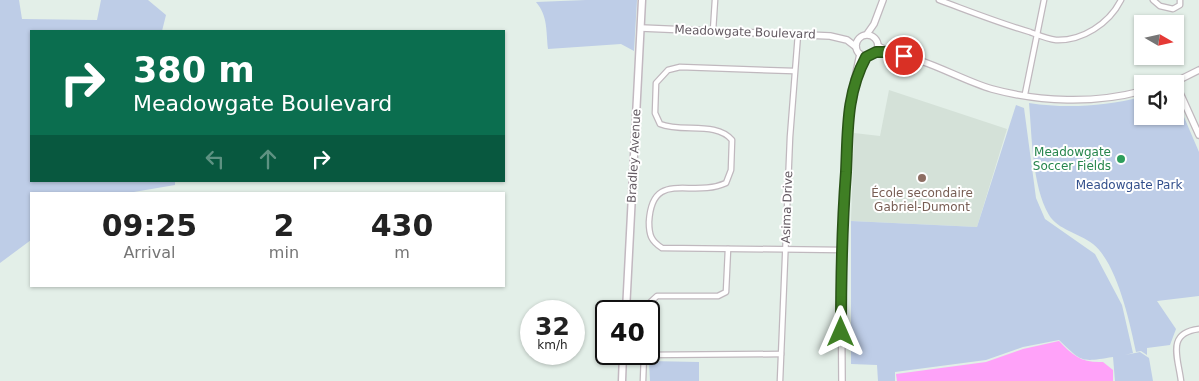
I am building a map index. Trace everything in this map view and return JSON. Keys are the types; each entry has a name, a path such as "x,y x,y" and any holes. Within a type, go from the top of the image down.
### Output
{"main road":[{"name":"Bradley Avenue","path":"627,300 642,0"},
{"path":"622,381 623,365"}],"street":[{"path":"714,31 715,0"},
{"path":"884,0 870,35 877,49 920,60 992,89 1067,101 1134,92"},
{"path":"939,0 1056,40 1076,37 1093,30 1107,20 1121,0"},
{"path":"1025,94 1044,0"},
{"path":"1156,0 1160,6 1173,9 1177,8 1180,0"},
{"name":"Meadowgate Boulevard","path":"641,28 798,34 830,36 847,40 859,38"},
{"name":"Asima Drive","path":"780,381 794,71 798,34"},
{"path":"866,57 860,54 856,47 859,38 870,35"},
{"name":"Meadowgate Boulevard","path":"847,40 856,47"},
{"path":"857,73 866,57 877,49"},
{"path":"842,381 842,250 848,110 860,54"},
{"path":"794,71 680,67 668,70 656,82 655,113 660,124 672,128 725,132 732,140 731,170 726,183 714,188 665,189 656,194 650,205 649,234 653,243 662,248 842,250"},
{"path":"1184,78 1199,70"},
{"path":"1184,102 1199,135"},
{"path":"653,300 657,296 718,296 726,292 728,249"},
{"path":"1181,381 1176,344 1180,335 1189,330 1199,329"},
{"path":"660,355 781,354"},
{"path":"643,381 644,365"}],"shaded area":[{"name":"École secondaire Gabriel-Dumont","path":"889,90 1007,129 977,227 851,221 854,133 880,136"},
{"path":"1059,341 1078,358 1103,362 1113,370 1113,381 897,381 896,374 986,362 1023,349"}],"green space":[{"path":"0,0 19,0 22,19 97,20 101,0 148,0 166,15 162,30 30,30 30,182 175,182 175,185 134,192 30,192 30,241 0,263"},
{"path":"637,0 634,51 621,44 548,49 545,18 536,2"},
{"name":"Meadowgate Park","path":"1134,99 1134,125 1184,125 1184,117 1199,152 1199,296 1157,301 1176,329 1170,345 1147,348 1147,355 1141,351 1136,352 1121,294 1109,265 1093,244 1063,228 1053,220 1043,203 1036,176 1029,103 1086,106"},
{"path":"1016,105 1024,108 1036,198 1045,219 1095,254 1122,305 1133,353 1125,355 1140,352 1149,358 1153,381 1115,381 1113,357 1094,360 1083,359 1078,357 1059,340 1023,347 986,360 895,372 895,381 878,381 877,365 851,364 851,221 977,227"},
{"path":"660,361 699,362 699,381 650,381 649,365 660,365"}],"place":[{"name":"Meadowgate Soccer Fields","path":"1121,159"},
{"name":"École secondaire Gabriel-Dumont","path":"922,178"}],"route":[{"path":"841,332 842,215 848,110 853,84 866,57 876,52 888,52 904,56"}]}
